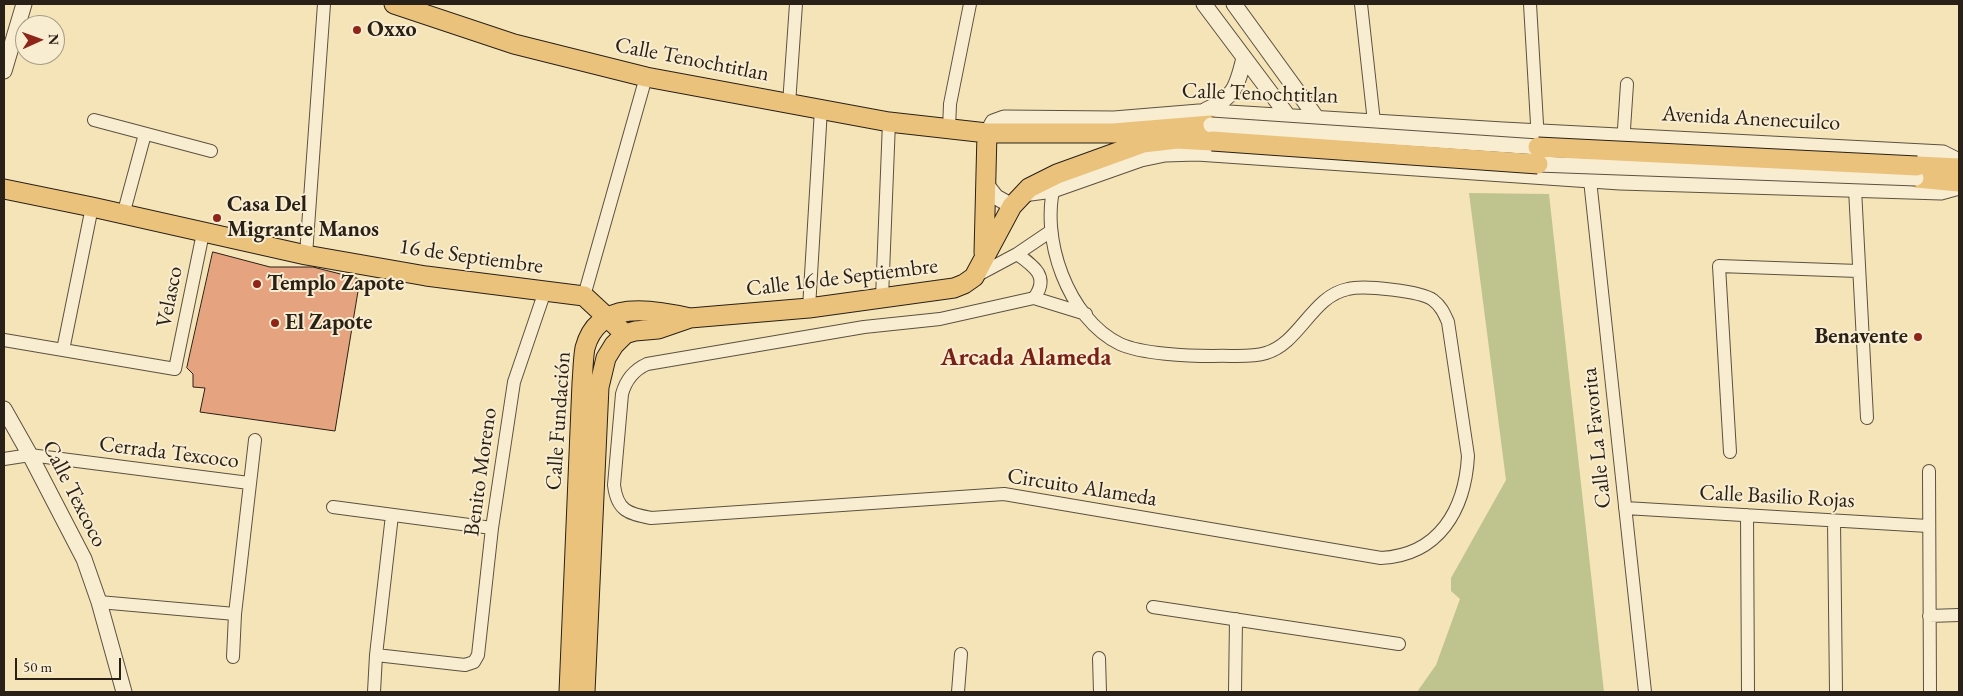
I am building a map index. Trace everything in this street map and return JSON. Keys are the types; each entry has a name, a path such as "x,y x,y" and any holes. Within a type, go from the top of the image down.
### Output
{"main road":[{"name":"Calle Tenochtitlan","path":"394,4 514,44 646,78 889,122 986,132 1113,133 1208,126 1538,155"},
{"path":"974,277 1017,200 1029,188 1055,182 1143,143 1177,139 1208,126"},
{"path":"984,257 986,132"},
{"name":"Avenida Anenecuilco","path":"1538,155 1917,172 1959,168"},
{"name":"Avenida Anenecuilco","path":"1917,172 1959,182"},
{"name":"16 de Septiembre","path":"4,189 306,255 426,276 584,296"},
{"name":"Calle 16 de Septiembre","path":"690,318 809,308 937,292 964,284 974,277"},
{"path":"584,296 624,334 658,329 690,318"},
{"path":"607,316 628,310 658,310 690,318"},
{"name":"Calle Fundación","path":"569,692 585,348 594,329 607,316"},
{"name":"Calle Fundación","path":"585,692 599,387 606,358 624,334"}],"street":[{"path":"4,72 24,4"},
{"path":"306,255 324,4"},
{"path":"789,104 796,4"},
{"path":"949,129 950,104 970,4"},
{"path":"1204,4 1289,116 1312,162"},
{"path":"1234,4 1318,118 1340,164"},
{"path":"1361,4 1379,166"},
{"path":"1530,4 1538,155"},
{"path":"1208,126 1222,102 1238,84 1244,58"},
{"path":"584,296 646,78"},
{"path":"1620,182 1627,84"},
{"path":"809,308 821,109"},
{"name":"Calle Tenochtitlan","path":"1208,126 1289,116 1374,122 1538,155"},
{"path":"94,120 211,150"},
{"path":"882,298 889,122"},
{"path":"123,215 146,134"},
{"name":"Avenida Anenecuilco","path":"1538,155 1624,136 1943,153 1959,161"},
{"path":"1055,182 1165,154 1197,153 1379,166 1538,155 1590,180 1941,192 1959,187"},
{"name":"Calle La Favorita","path":"1590,180 1645,692"},
{"name":"Circuito Alameda","path":"1055,182 1051,231 1060,270 1069,290 1102,332 1119,343 1132,348 1202,356 1257,355 1267,353 1285,342 1323,302 1334,294 1348,289 1358,288 1407,292 1428,297 1440,306 1448,322 1468,456 1460,500 1450,519 1429,544 1410,554 1381,558 1004,494 652,518 627,512 619,504 614,485 620,406 625,384 637,369 659,361 864,327 940,319 1034,298 1086,314"},
{"path":"986,184 996,197 1017,200"},
{"path":"1855,189 1867,418"},
{"path":"4,340 63,350 92,207"},
{"path":"974,277 1017,254 1051,231"},
{"name":"Velasco","path":"63,350 176,369 203,233"},
{"path":"1017,254 1034,265 1039,276 1039,288 1034,298"},
{"path":"1730,452 1719,266 1858,271"},
{"name":"Benito Moreno","path":"376,655 465,666 474,662 478,655 492,528 514,382 545,291"},
{"name":"Calle Texcoco","path":"4,409 84,559 99,602 124,692"},
{"path":"249,483 255,440"},
{"name":"Cerrada Texcoco","path":"4,459 30,455 249,483 233,657"},
{"path":"1929,471 1930,692"},
{"path":"332,507 492,528"},
{"name":"Calle Basilio Rojas","path":"1625,508 1928,526"},
{"path":"374,692 376,655 392,515"},
{"path":"1747,516 1748,692"},
{"path":"1834,521 1836,692"},
{"path":"99,602 236,614"},
{"path":"1153,607 1399,644"},
{"path":"1929,616 1959,615"},
{"path":"1235,692 1236,619"},
{"path":"571,636 578,648 577,692"},
{"path":"958,692 960,654"},
{"path":"1099,658 1100,692"}],"green space":[{"path":"1469,193 1549,194 1604,692 1417,692 1436,665 1460,599 1451,591 1451,578 1506,480"}],"building":[{"name":"El Zapote","path":"213,252 270,267 313,267 360,279 335,431 200,412 205,388 193,387 193,374 187,368"}],"place":[{"name":"Oxxo","path":"357,30"},
{"name":"Casa Del Migrante Manos","path":"217,218"},
{"name":"Templo Zapote","path":"257,284"},
{"name":"El Zapote","path":"275,323"},
{"name":"Benavente","path":"1918,337"}],"district":[{"name":"Arcada Alameda","path":"1026,358"}]}
